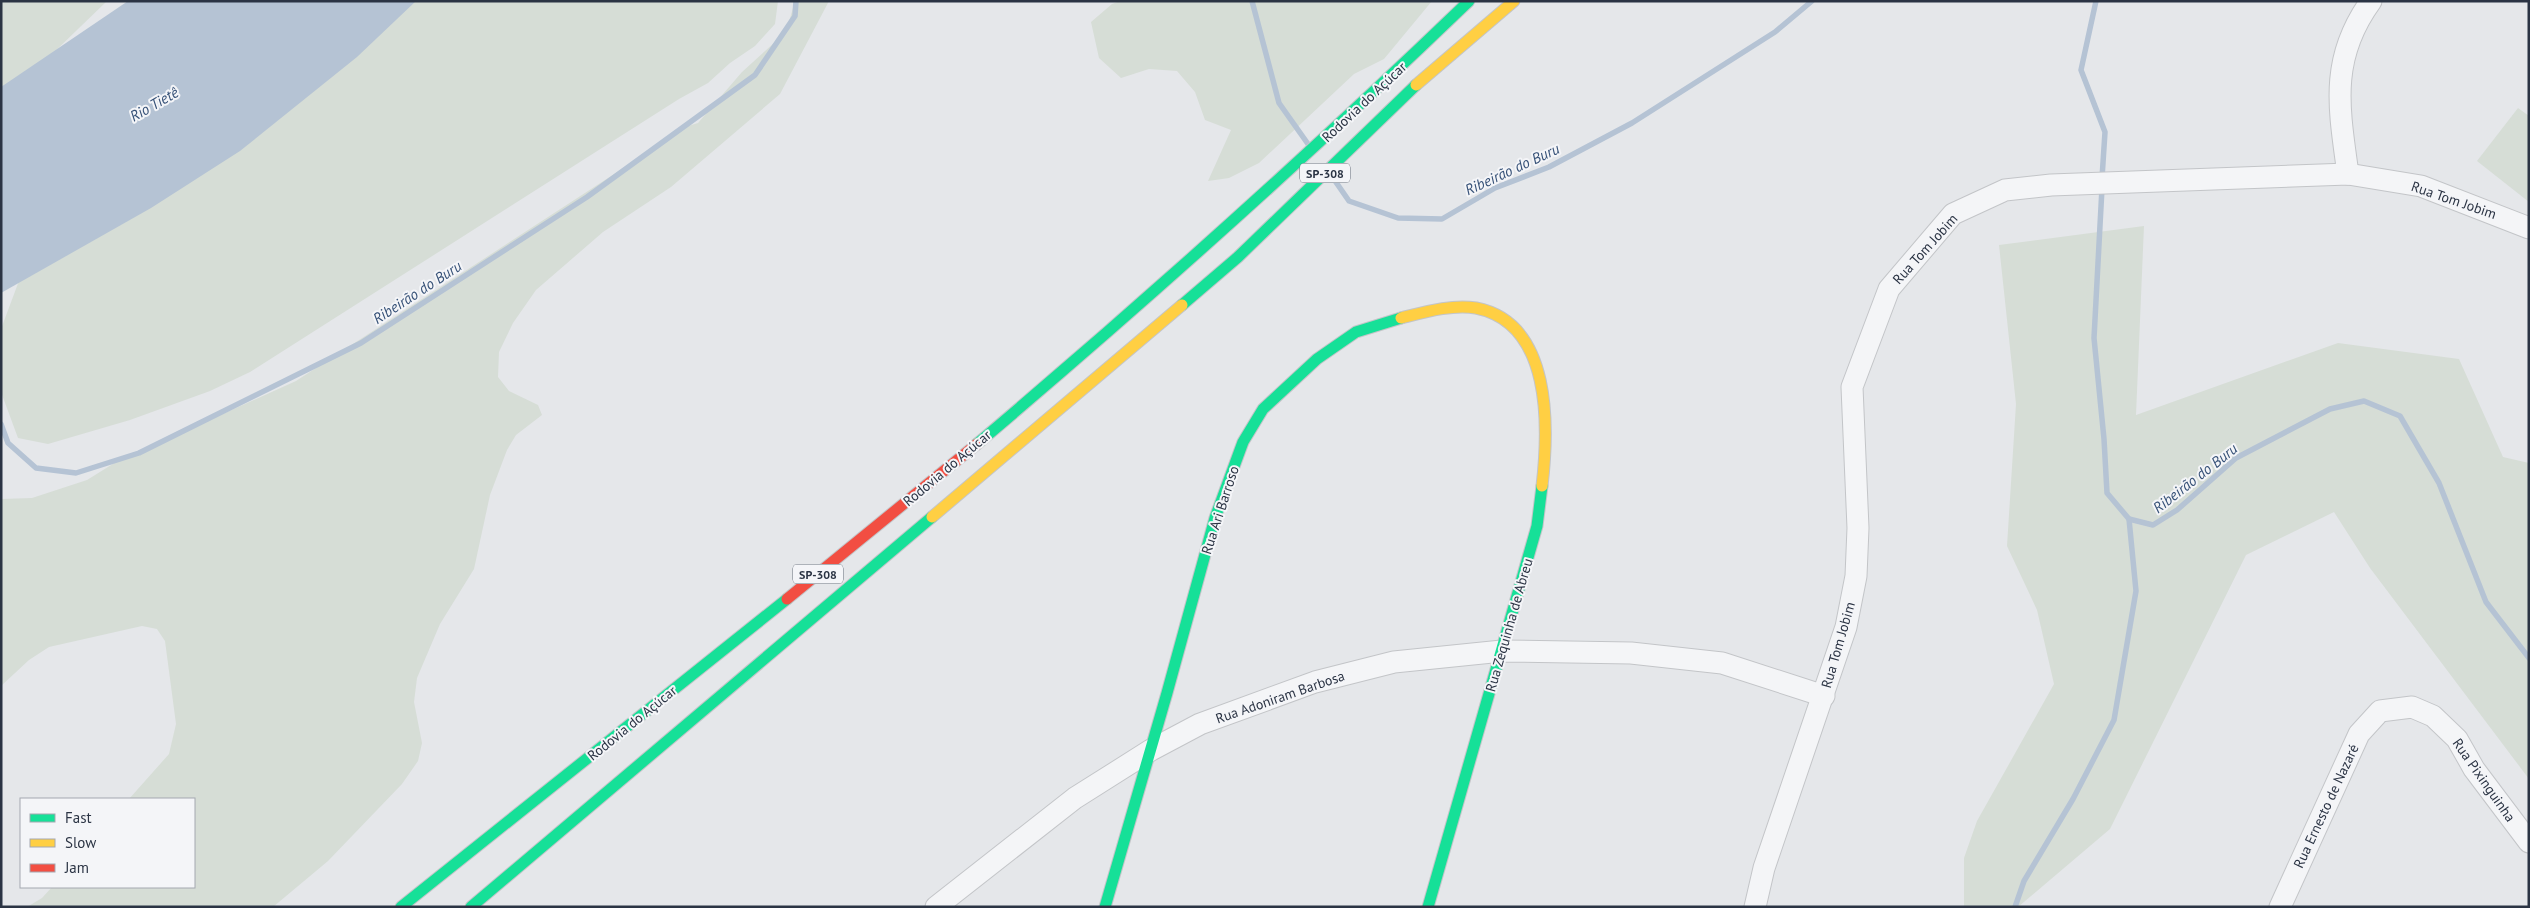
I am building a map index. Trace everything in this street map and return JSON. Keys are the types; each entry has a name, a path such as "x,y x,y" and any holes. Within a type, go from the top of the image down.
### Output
{"main road":[{"name":"Rodovia do Açúcar","path":"401,907 915,496 1227,229 1389,81 1469,1"},
{"name":"Rodovia do Açúcar","path":"471,907 1238,257 1412,89 1514,1"},
{"name":"Rua Ari Barroso","path":"1105,907 1220,502 1237,457 1257,417 1302,371 1346,338 1354,333 1388,322 1433,311 1474,308 1508,321 1525,339"},
{"name":"Rua Zequinha de Abreu","path":"1428,907 1537,526 1544,485 1544,427 1538,372 1525,339"}],"street":[{"path":"2348,174 2338,101 2342,60 2349,40 2371,1"},
{"name":"Rua Tom Jobim","path":"1755,907 1764,868 1846,627 1856,576 1858,528 1852,387 1889,289 1953,214 2005,190 2051,185 2348,174 2421,186 2529,228"},
{"name":"Rua Adoniram Barbosa","path":"936,907 1075,798 1151,750 1200,724 1315,682 1394,662 1502,651 1631,653 1722,663 1824,696"},
{"name":"Rua Pixinguinha","path":"2380,711 2412,707 2434,716 2457,739 2474,769 2529,842"},
{"name":"Rua Ernesto de Nazaré","path":"2280,907 2359,734 2380,711"}],"shaded area":[{"path":"1,1 107,1 19,86 1,94"},
{"path":"380,1 778,1 775,24 755,46 730,63 708,83 679,99 250,372 210,391 130,420 48,444 18,438 1,392 1,329 32,246"},
{"path":"795,1 829,1 780,94 671,187 603,232 536,290 513,323 499,352 498,377 509,391 538,405 542,415 516,435 507,450 490,495 474,569 440,624 417,678 414,702 422,743 418,761 402,784 328,861 273,907 27,907 42,898 51,888 195,888 195,798 130,798 169,754 176,724 165,641 157,629 142,626 49,647 29,660 1,686 1,499 32,498 87,480 116,462 296,381 688,126 698,123 742,72 786,32"},
{"path":"1120,1 1432,1 1384,59 1354,74 1259,163 1229,178 1208,181 1231,130 1205,120 1195,92 1177,71 1149,69 1121,78 1099,58 1091,22 1112,4"},
{"path":"2518,108 2529,116 2529,202 2477,161"},
{"path":"2144,226 2136,415 2338,343 2459,359 2503,457 2529,463 2529,779 2370,568 2334,512 2246,555 2110,829 2018,907 1964,907 1964,858 1977,821 2054,684 2037,610 2007,546 2016,404 1999,245"}],"water":[{"name":"Rio Tietê","path":"128,1 416,1 357,57 240,151 151,208 1,293 1,87"}],"waterway":[{"name":"Ribeirão do Buru","path":"1,424 8,443 36,468 76,473 139,453 361,343 587,197 755,75 795,16 796,1"},
{"name":"Ribeirão do Buru","path":"1252,1 1279,103 1308,144"},
{"name":"Ribeirão do Buru","path":"1331,175 1349,201 1398,218 1442,219 1495,188 1549,167 1632,123 1775,32 1812,1"},
{"name":"Ribeirão do Buru","path":"2096,1 2081,70 2105,132 2102,178"},
{"name":"Ribeirão do Buru","path":"2102,188 2094,338 2104,439 2107,493 2129,519 2153,525 2177,510 2236,458 2330,409 2364,401 2400,416 2439,483 2486,602 2529,658"},
{"path":"2015,907 2024,881 2073,799 2114,720 2136,591 2129,519"}],"traffic: fast":[{"path":"977,444 1227,226 1349,115 1469,1"},
{"path":"1182,305 1238,257 1416,85"},
{"path":"1105,907 1215,518 1243,442 1263,409 1317,359 1356,332 1401,318"},
{"path":"1428,907 1537,526 1542,486"},
{"path":"471,907 932,517"},
{"path":"401,907 787,599"}],"traffic: slow":[{"path":"1416,85 1514,1"},
{"path":"932,517 1182,305"},
{"path":"1401,318 1448,308 1476,308 1501,317 1519,334 1532,355 1540,380 1544,407 1545,435 1542,486"}],"traffic: jam":[{"path":"787,599 977,444"}]}
